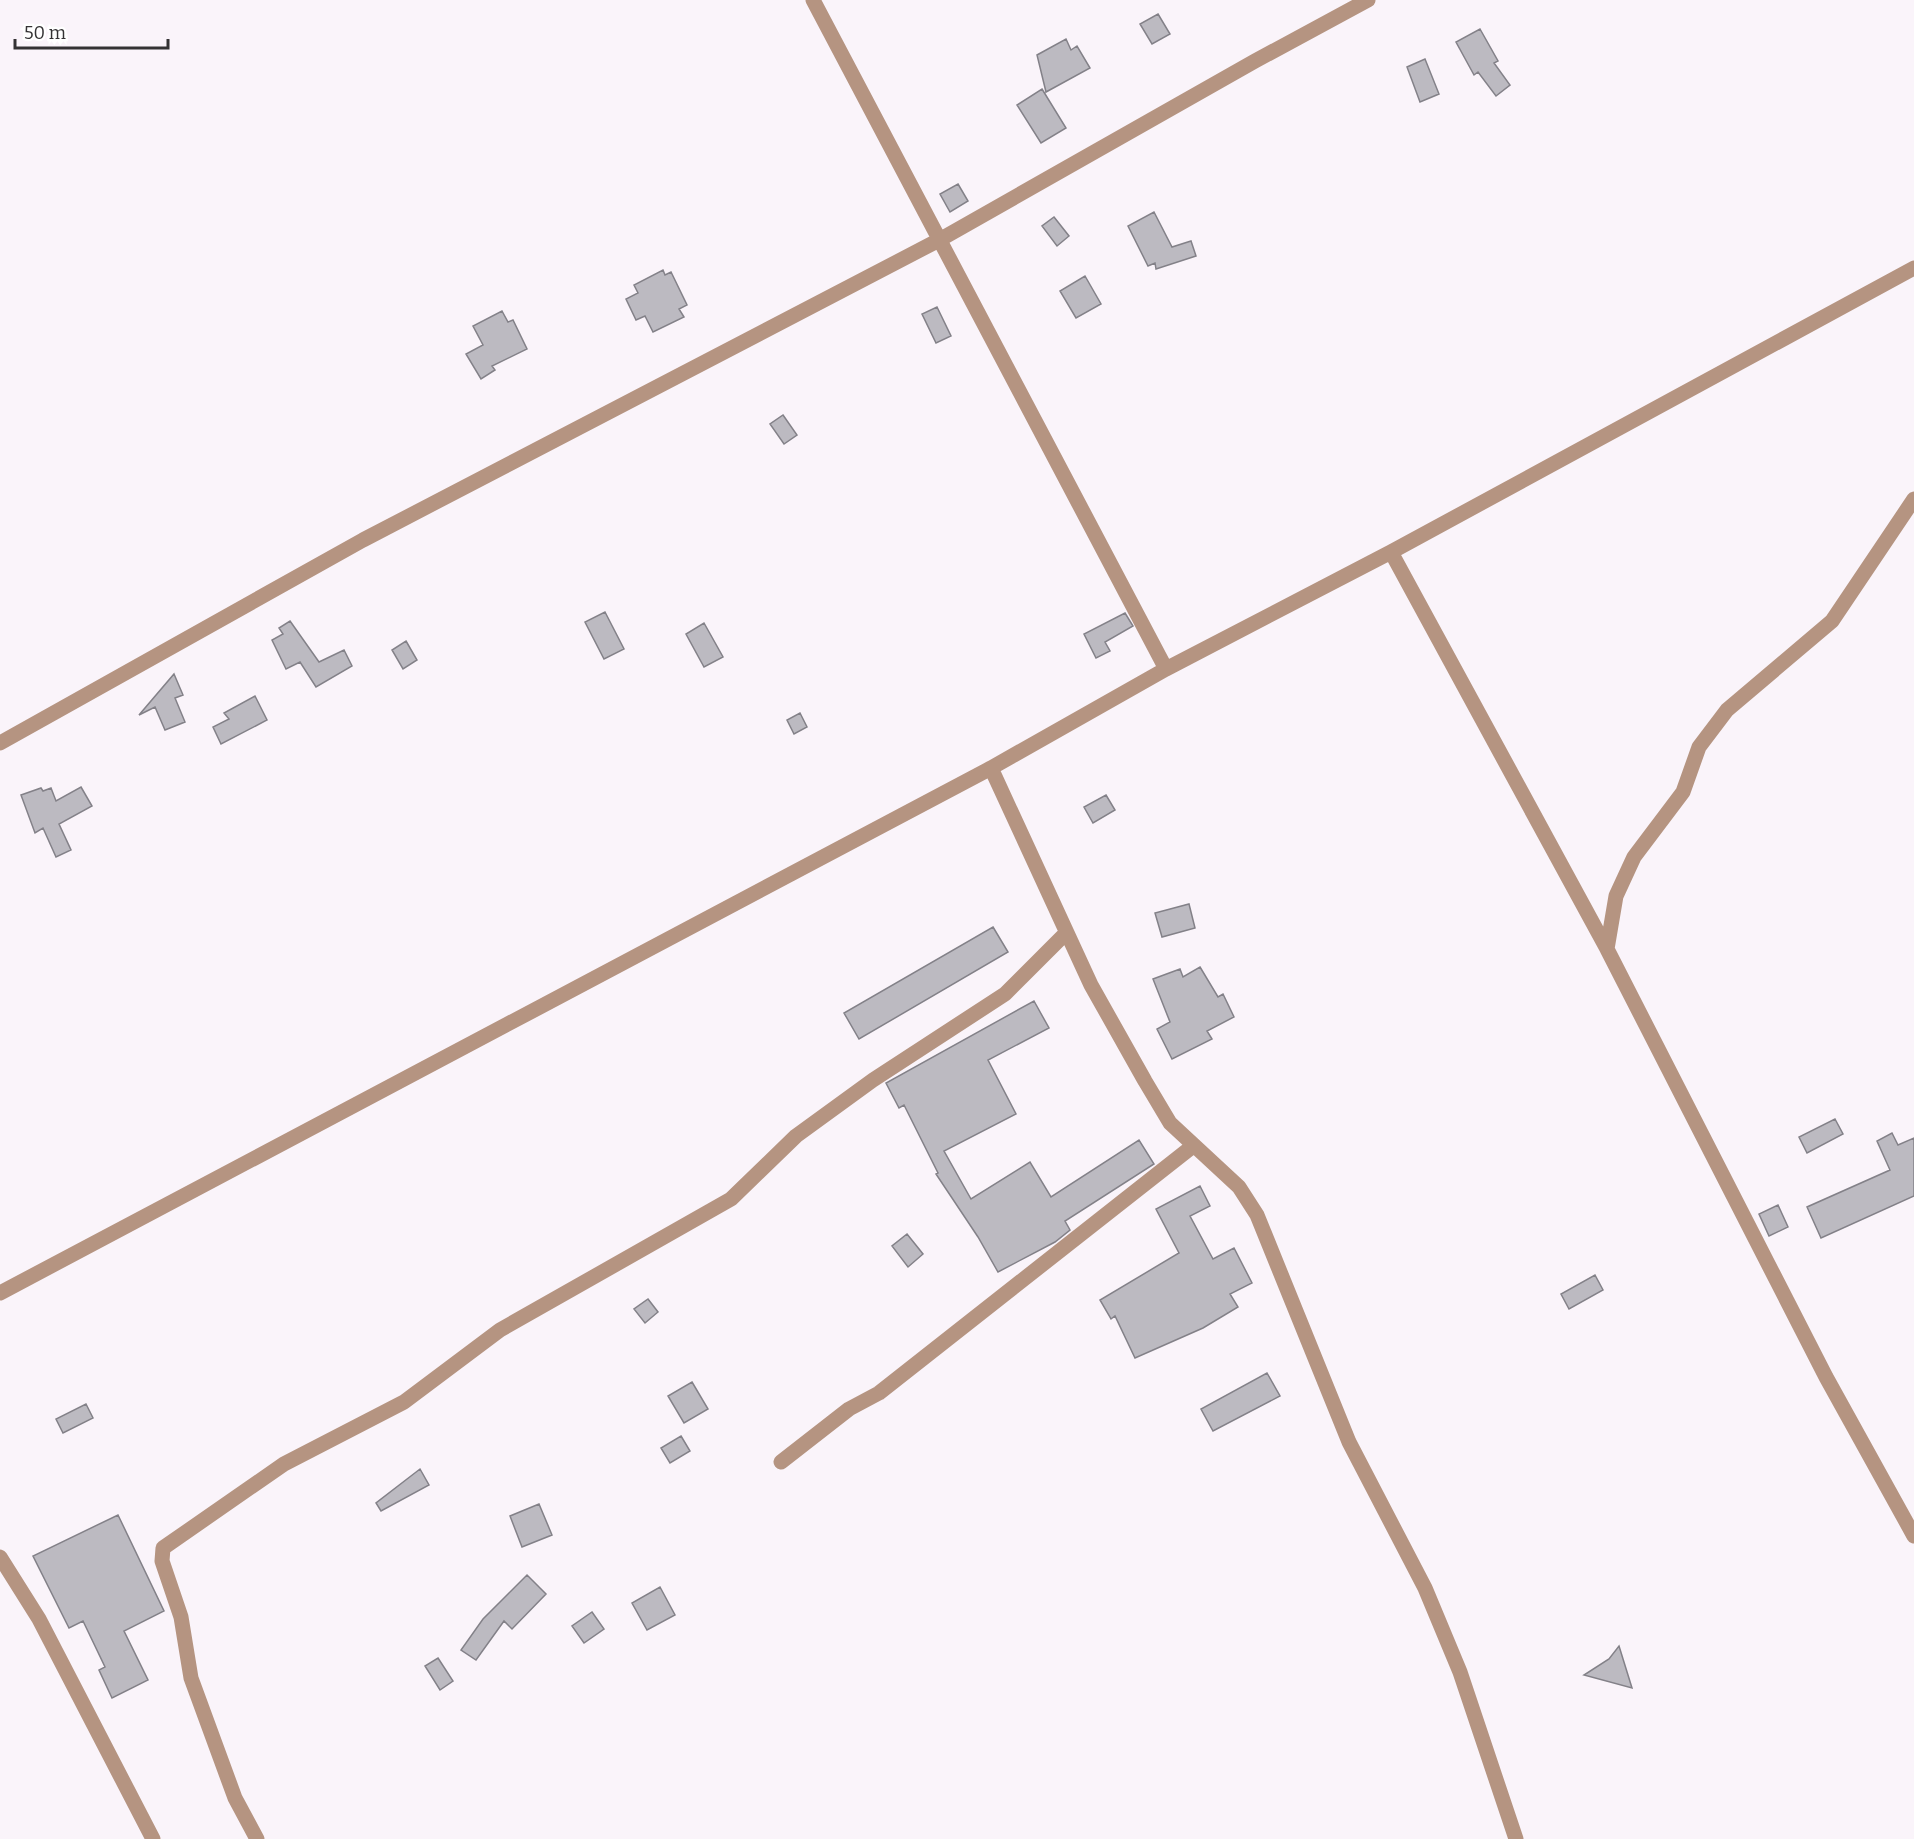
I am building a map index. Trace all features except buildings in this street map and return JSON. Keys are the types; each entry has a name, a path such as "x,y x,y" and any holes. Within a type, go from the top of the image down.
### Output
{"street":[{"path":"813,0 1166,669"},
{"path":"0,743 363,540 941,239 1255,61 1368,0"},
{"path":"0,1293 992,768 1166,669 1391,552 1914,267"},
{"path":"1607,949 1616,896 1634,857 1683,792 1699,747 1728,710 1832,621 1914,499"},
{"path":"1391,552 1607,949 1826,1377 1914,1536"},
{"path":"992,768 1091,985 1145,1081 1170,1123 1239,1187 1257,1215 1349,1442 1425,1588 1456,1661 1516,1839"},
{"path":"257,1839 235,1798 191,1678 181,1617 162,1561 163,1548 284,1464 404,1402 500,1330 731,1199 796,1136 873,1080 1005,994 1066,933"},
{"path":"781,1462 849,1409 879,1392 1193,1146"},
{"path":"0,1557 39,1619 153,1839"}]}
